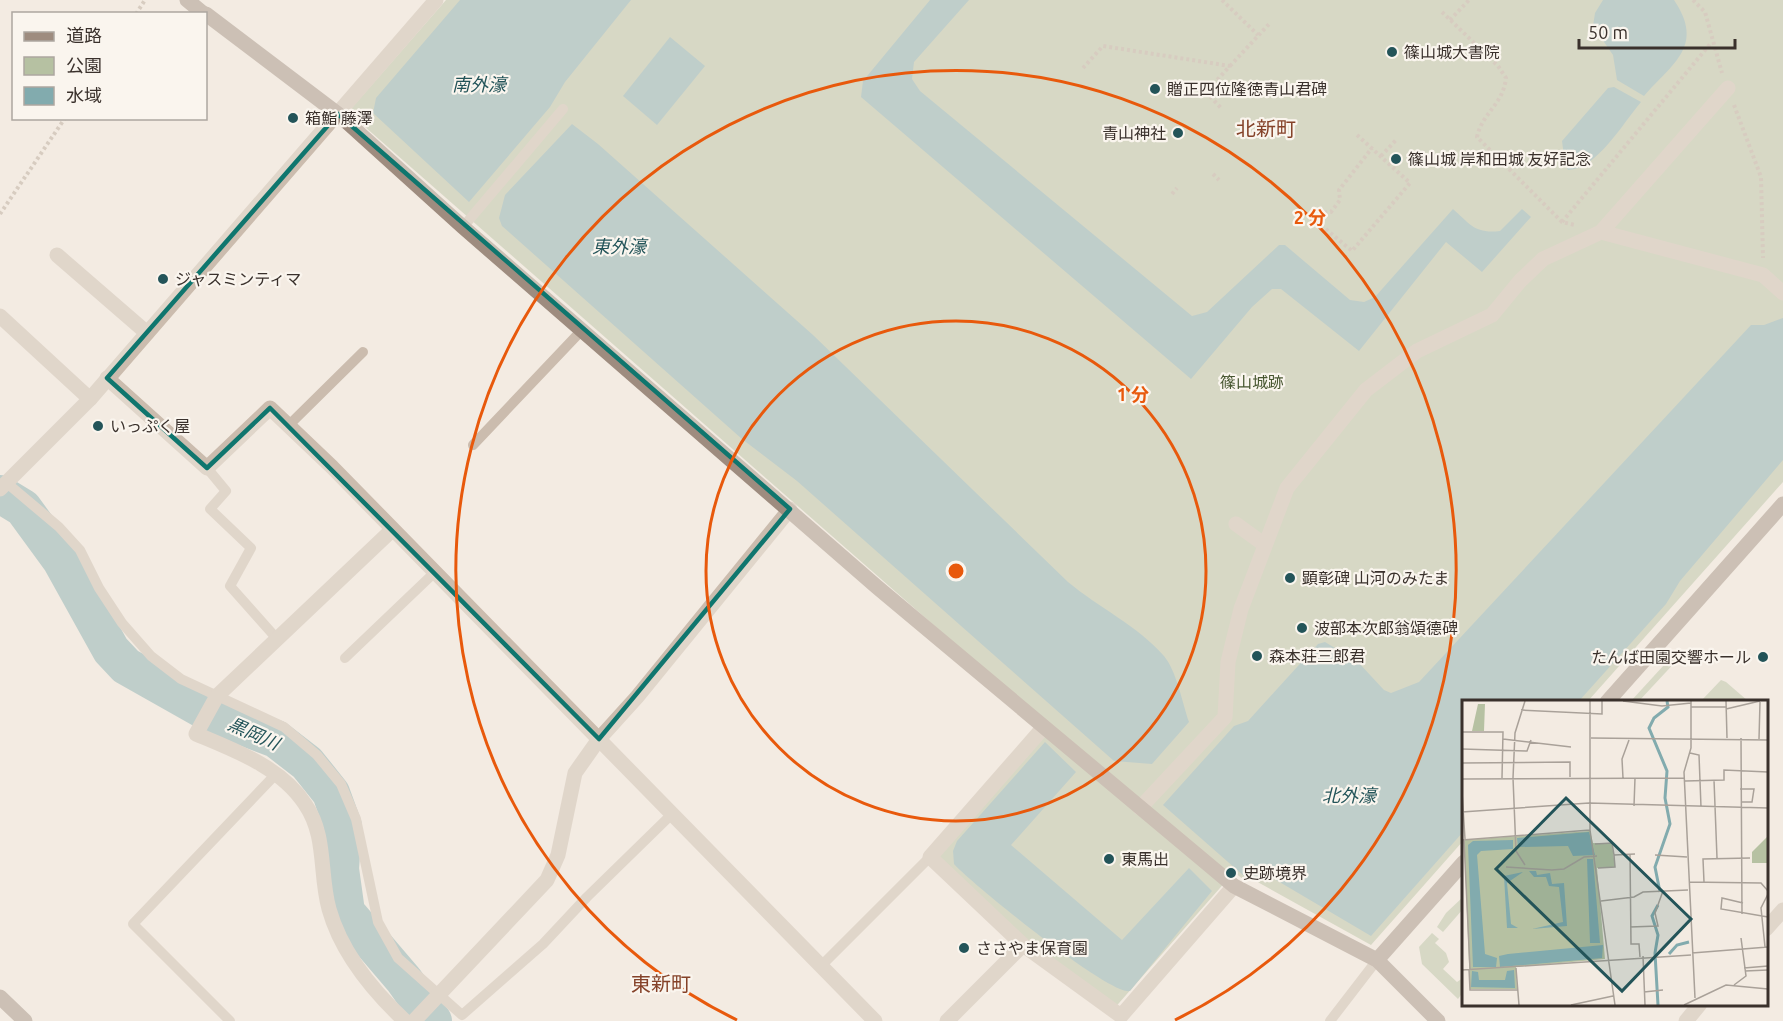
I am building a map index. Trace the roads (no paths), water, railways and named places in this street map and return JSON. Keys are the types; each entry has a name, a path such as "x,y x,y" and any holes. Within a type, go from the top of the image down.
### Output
{"street":[{"path":"187,0 202,12"},
{"path":"4,486 90,399 436,0"},
{"path":"207,16 338,114 463,227 1043,728 1234,886 1377,960 1438,1021"},
{"path":"1140,808 1225,717 1228,662 1240,609 1287,488 1366,390 1417,351 1492,315 1520,281 1543,259 1601,232 1728,88"},
{"path":"1601,232 1763,275 1783,293"},
{"path":"57,255 147,333"},
{"path":"0,316 90,399"},
{"path":"107,378 207,468 270,408 875,1021"},
{"path":"1609,700 1783,504"},
{"path":"392,530 215,698 196,734 238,751 276,774 305,803 320,832 329,910 349,952 367,979 411,1021 438,996 547,880 558,855 575,773 599,739 638,697 790,509"},
{"path":"1236,524 1265,545"},
{"path":"1043,728 930,857 1023,945 1121,1016 1234,886"},
{"path":"1377,960 1462,864"},
{"path":"1768,928 1783,910"},
{"path":"946,1021 1023,945"},
{"path":"0,997 25,1021"},
{"path":"1686,1021 1699,1006"}],"lane":[{"path":"463,227 563,109"},
{"path":"473,445 582,330"},
{"path":"289,425 363,352"},
{"path":"207,468 226,491 210,509 251,548 230,586 278,640"},
{"path":"4,486 59,526 80,550 99,588 122,623 151,656 181,679 215,698 284,727 317,755 341,784 356,819 378,922 398,958 462,1015 543,944 586,897 672,814"},
{"path":"345,658 434,573"},
{"path":"230,1021 132,924 276,774"},
{"path":"821,966 930,857"},
{"path":"1330,1021 1377,960"}],"water":[{"name":"南外濠","path":"460,0 631,0 565,82 550,107 469,202 373,113 376,98"},
{"path":"930,0 969,0 914,62 912,79 920,91 1192,316 1207,312 1279,245 1285,245 1350,300 1364,302 1375,297 1453,209 1474,227 1492,232 1500,231 1522,209 1531,217 1482,272 1446,242 1359,351 1281,289 1272,289 1252,307 1191,379 861,97 863,81"},
{"path":"1603,0 1674,0 1683,16 1686,42 1682,53 1644,96 1617,80 1613,55 1593,26 1595,13"},
{"path":"670,37 705,66 657,125 623,96"},
{"path":"1614,87 1641,102 1599,154 1579,168 1568,170 1562,141 1608,88"},
{"name":"東外濠","path":"572,124 598,144 813,335 1068,582 1142,635 1164,656 1176,679 1189,722 1152,764 1114,761 797,481 742,439 502,226 499,218 505,195"},
{"name":"北外濠","path":"1783,318 1783,460 1680,581 1666,604 1580,700 1462,700 1462,833 1371,936 1271,877 1244,876 1163,805 1234,726 1248,721 1318,644 1325,642 1358,662 1384,690 1391,693 1419,682 1751,325 1764,325"},
{"path":"1045,742 1076,772 1011,845 1122,940 1189,868 1212,891 1130,991 1117,988 1070,958 986,893 954,864 953,851 957,841"}],"waterway":[{"name":"黒岡川","path":"0,494 23,508 61,560 111,650 126,666 211,714 276,739 307,763 331,793 343,826 340,869 346,912 404,980 433,1021"}],"place":[{"name":"篠山城大書院","path":"1392,52"},
{"name":"贈正四位隆徳青山君碑","path":"1155,89"},
{"name":"箱鮨 藤澤","path":"293,118"},
{"name":"青山神社","path":"1178,133"},
{"name":"篠山城 岸和田城 友好記念","path":"1396,159"},
{"name":"ジャスミンティマ","path":"163,279"},
{"name":"いっぷく屋","path":"98,426"},
{"name":"顕彰碑 山河のみたま","path":"1290,578"},
{"name":"波部本次郎翁頌德碑","path":"1302,628"},
{"name":"森本荘三郎君","path":"1257,656"},
{"name":"たんば田園交響ホール","path":"1763,657"},
{"name":"東馬出","path":"1109,859"},
{"name":"史跡境界","path":"1231,873"},
{"name":"ささやま保育園","path":"964,948"}],"district":[{"name":"北新町","path":"1266,128"},
{"name":"東新町","path":"661,983"}],"park label":[{"name":"篠山城跡","path":"1252,382"}]}
